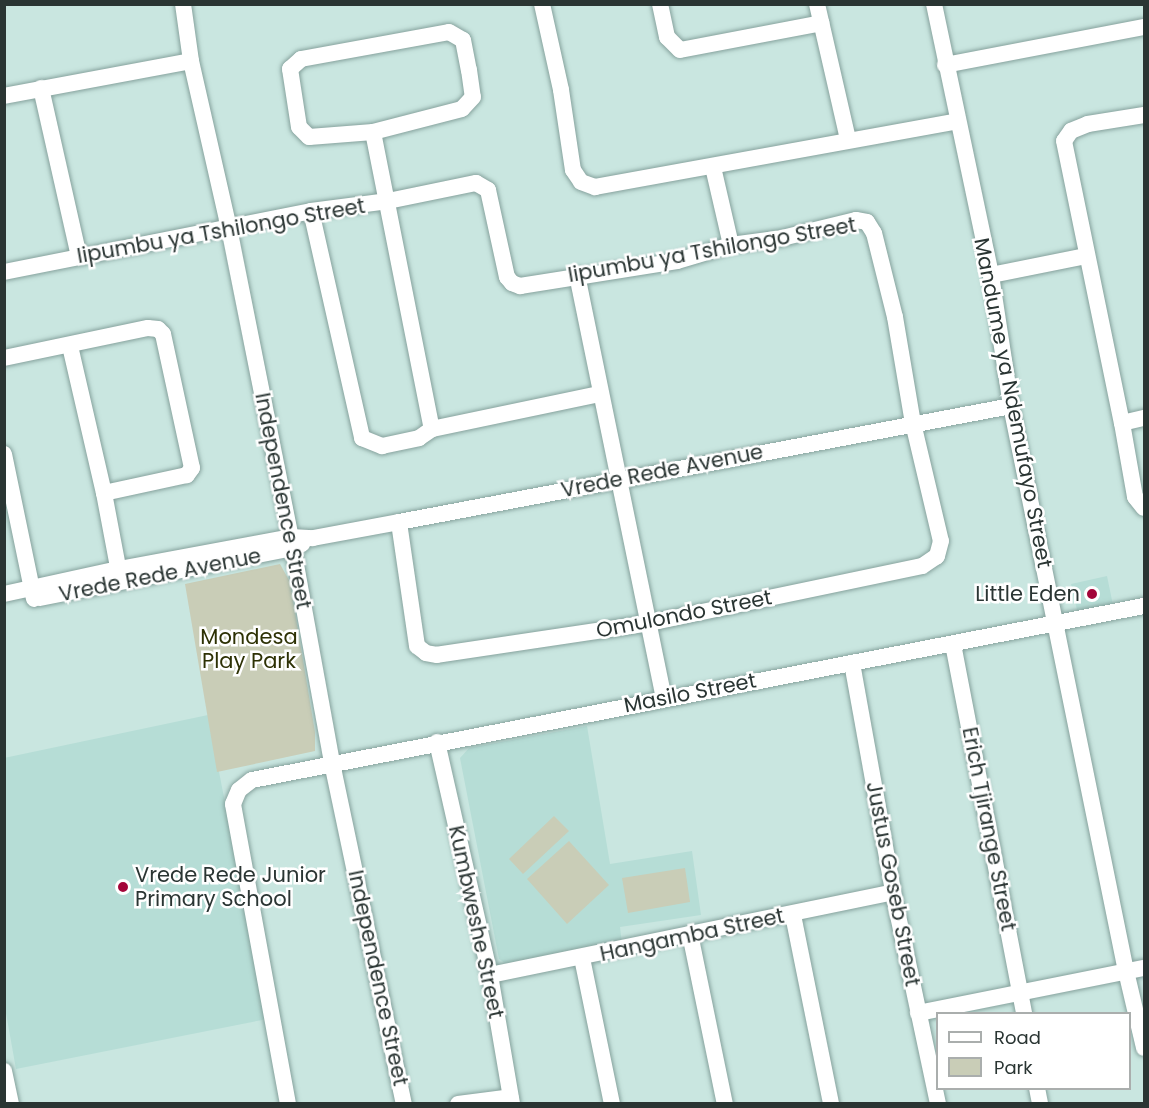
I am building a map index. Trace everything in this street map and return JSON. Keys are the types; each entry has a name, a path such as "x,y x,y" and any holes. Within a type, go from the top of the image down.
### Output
{"street":[{"name":"Independence Street","path":"183,4 191,61 229,228 292,543 332,763 404,1104"},
{"path":"542,4 561,90 573,170 581,182 595,187 713,167 848,139 957,121"},
{"path":"660,4 667,37 680,50 821,23"},
{"path":"817,4 848,139"},
{"name":"Mandume ya Ndemufayo Street","path":"934,4 991,275 1011,406 1126,971 1144,1047"},
{"path":"945,65 1144,27"},
{"path":"449,32 463,40 473,97 469,104 462,109 373,132 309,137 304,134 299,127 290,69 294,64 301,59 317,55 449,32"},
{"path":"4,96 191,61"},
{"path":"41,88 79,257"},
{"path":"1144,115 1088,124 1071,131 1064,141 1135,497 1144,508"},
{"path":"373,132 432,429"},
{"path":"713,167 731,245"},
{"name":"Iipumbu ya Tshilongo Street","path":"4,272 311,212 388,201 477,183 488,190 507,277 512,284 520,286 577,275 678,261 731,245 782,238 856,220 867,222 874,233 895,317 913,423"},
{"path":"311,212 362,438 382,446 419,438 432,429 600,394"},
{"path":"991,275 1086,256"},
{"path":"577,275 617,480 650,623 664,698"},
{"path":"4,358 148,328 158,329 163,334 192,468 187,475 104,493"},
{"path":"70,346 104,493 120,575"},
{"name":"Vrede Rede Avenue","path":"4,605 33,594 120,575 1011,406"},
{"path":"1122,423 1144,418"},
{"name":"Omulondo Street","path":"399,522 417,646 426,653 437,655 650,623 922,566 937,556 941,541 913,423"},
{"path":"4,454 33,594"},
{"name":"Vrede Rede Avenue","path":"4,594 33,594"},
{"name":"Masilo Street","path":"288,1104 233,804 239,790 252,780 437,742 1144,606"},
{"name":"Erich Tjirange Street","path":"953,644 1024,1012"},
{"name":"Justus Goseb Street","path":"852,663 893,892 938,1104"},
{"name":"Kumbweshe Street","path":"437,742 490,975 511,1100"},
{"name":"Hangamba Street","path":"490,975 793,915 893,892"},
{"path":"793,915 831,1104"},
{"path":"690,934 724,1104"},
{"path":"582,958 612,1104"},
{"path":"918,1013 1144,968"},
{"path":"4,1071 11,1104"},
{"path":"458,1104 511,1100"}],"shaded area":[{"name":"Little Eden","path":"1107,576 1113,605 1077,610 1071,584"},
{"name":"Vrede Rede Junior Primary School","path":"208,715 267,1019 16,1069 4,1002 4,758"},
{"path":"587,726 610,864 692,851 701,915 620,927 622,944 511,967 499,959 460,758 469,748"}],"green space":[{"name":"Mondesa Play Park","path":"280,564 290,582 315,732 315,751 217,772 185,584"},
{"path":"554,816 569,831 523,874 509,859"},
{"path":"569,841 609,885 567,924 527,879"},
{"path":"685,868 690,902 628,913 622,878"}],"place":[{"name":"Little Eden","path":"1092,594"},
{"name":"Vrede Rede Junior Primary School","path":"123,887"}]}
